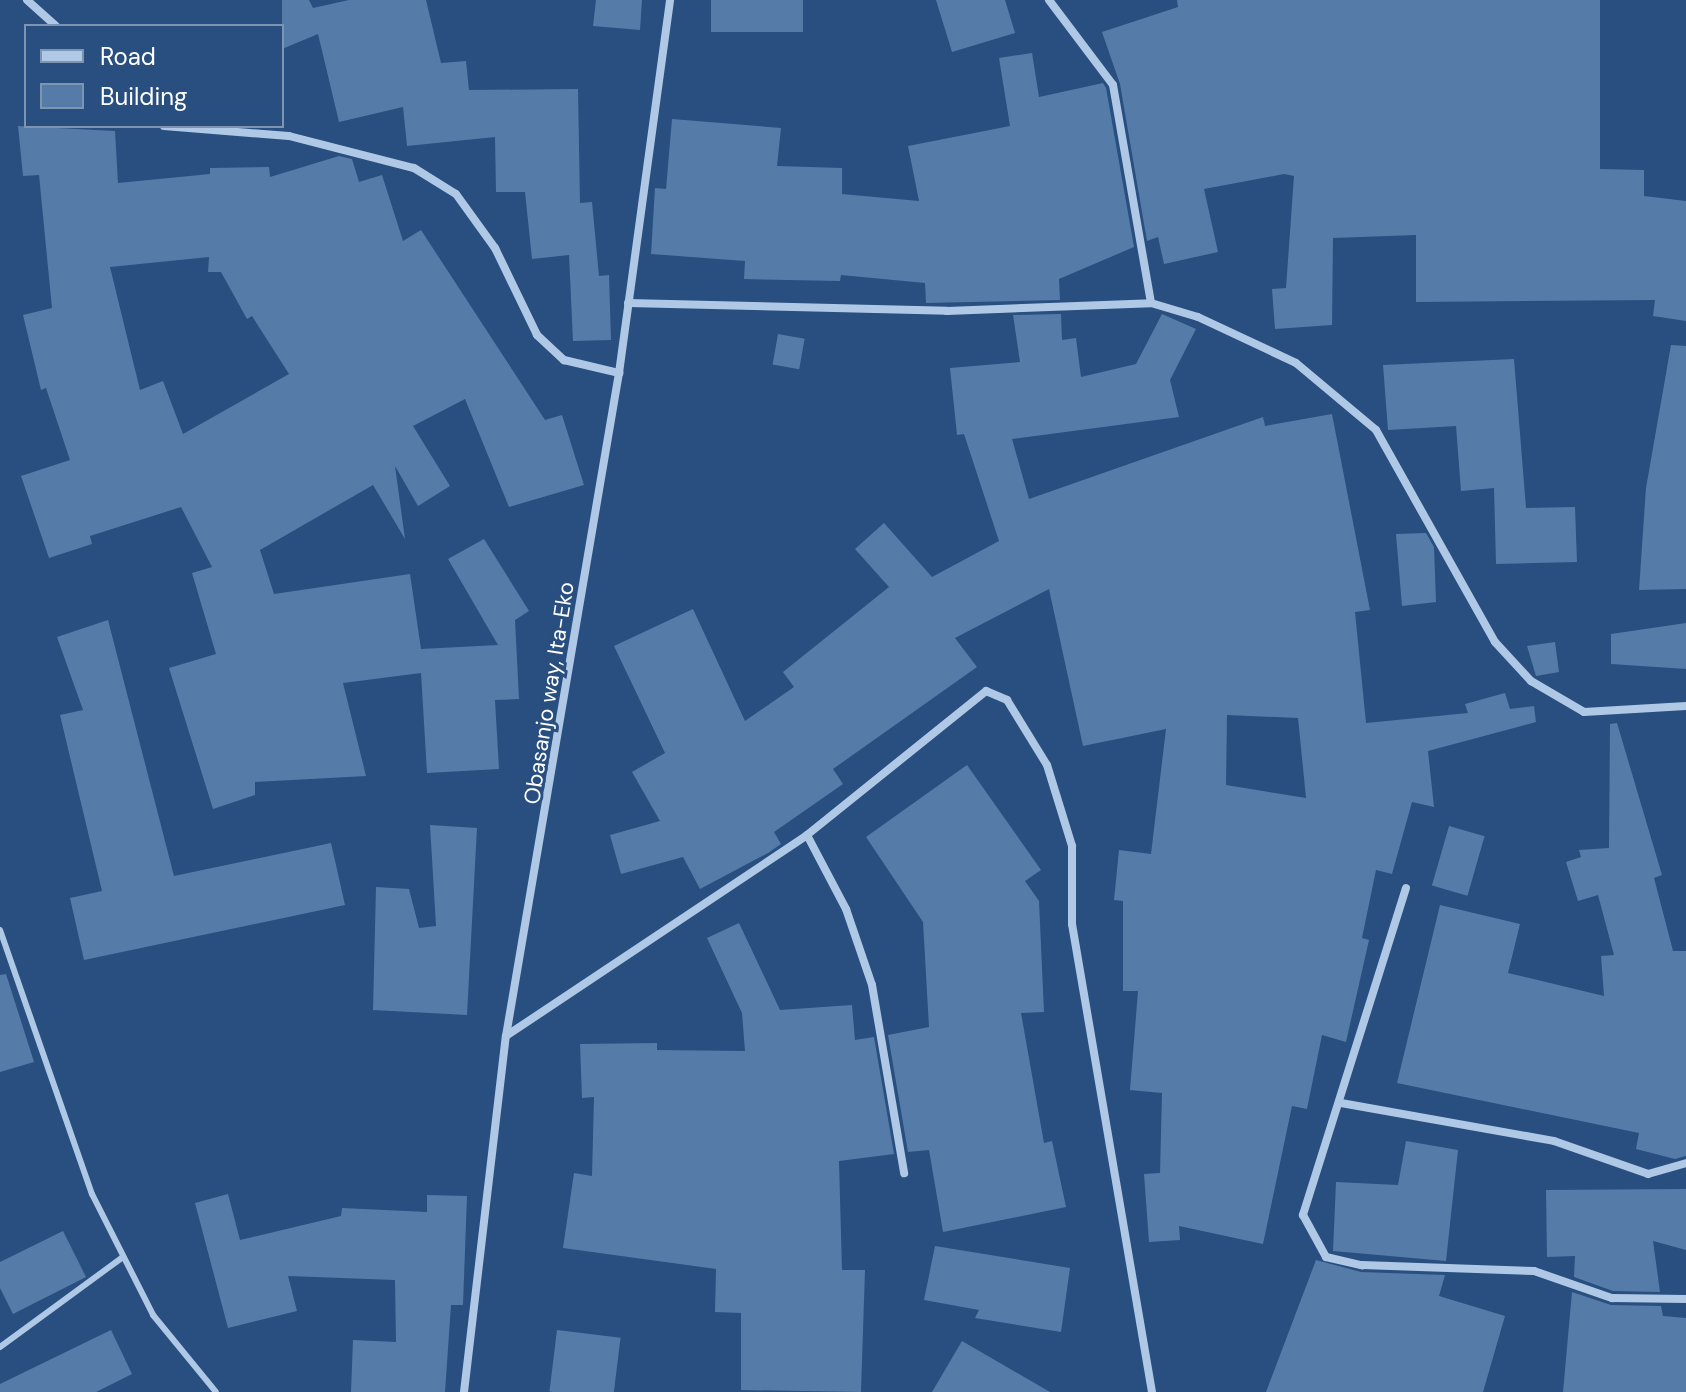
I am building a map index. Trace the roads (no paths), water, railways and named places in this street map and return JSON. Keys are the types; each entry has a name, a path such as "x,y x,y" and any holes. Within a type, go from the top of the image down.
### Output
{"street":[{"path":"27,0 54,24"},
{"name":"Obasanjo way, Ita-Eko","path":"464,1392 506,1036 619,373 670,0"},
{"path":"1049,0 1113,85 1151,303"},
{"path":"189,128 289,136 414,168 456,194 495,248 537,335 564,360 619,373"},
{"path":"628,303 947,311 1151,303 1198,317 1296,363 1376,430 1495,642 1531,681 1584,712 1686,706"},
{"path":"506,1036 807,835 986,691 1007,700 1047,765 1072,846 1072,924 1152,1392"},
{"path":"807,835 846,909 872,985 904,1173"},
{"path":"1406,888 1341,1103 1303,1215 1326,1257 1362,1265 1534,1271 1612,1298 1686,1299"},
{"path":"1341,1103 1554,1141 1648,1174 1686,1163"}],"lane":[{"path":"0,930 92,1194 153,1315 216,1392"},
{"path":"0,1347 123,1257"}]}
